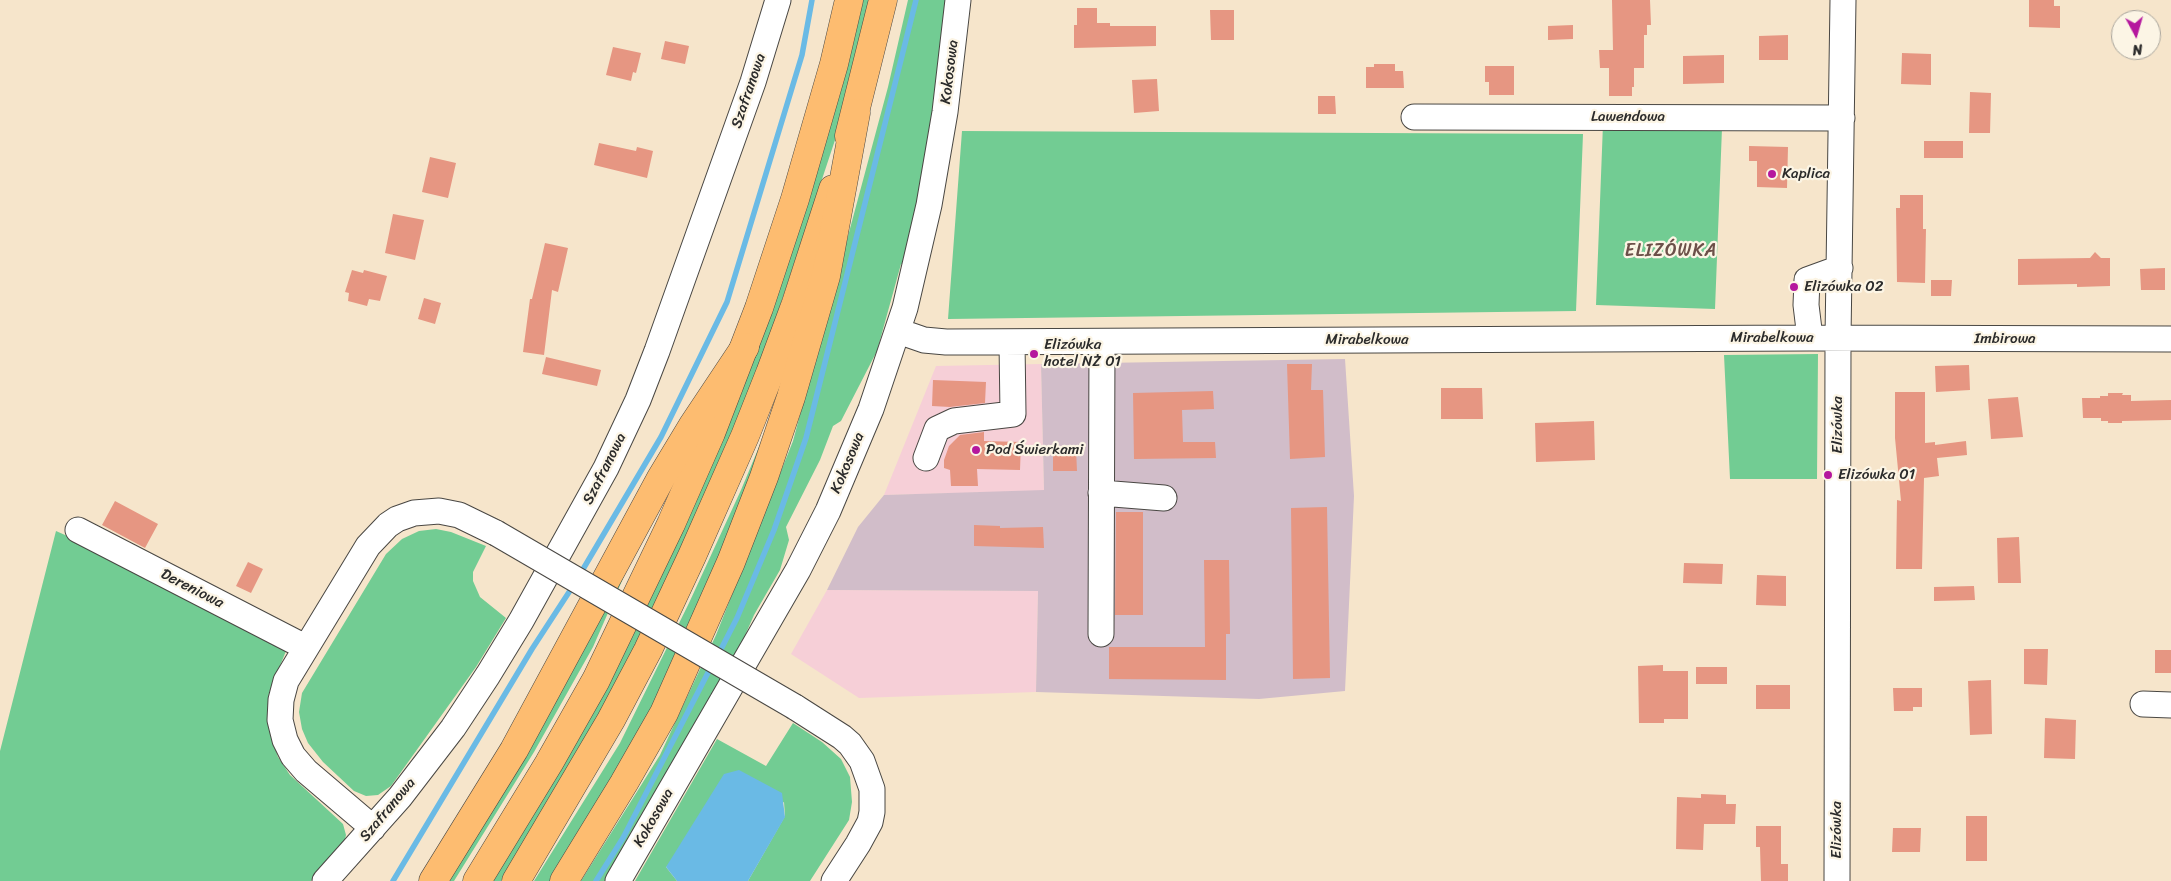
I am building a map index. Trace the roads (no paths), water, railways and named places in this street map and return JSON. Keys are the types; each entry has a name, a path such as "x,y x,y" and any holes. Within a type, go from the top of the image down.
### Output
{"main road":[{"path":"477,881 561,743 619,634 692,477 745,347 795,200 834,64 849,0"},
{"path":"564,881 664,713 731,562 764,477 791,397 826,276 856,113 882,0"},
{"path":"516,881 581,773 633,679 677,590 720,496 793,311 856,113"},
{"path":"432,881 514,750 661,478 693,425 745,347"}],"street":[{"name":"Szafranowa","path":"325,881 373,828 431,757 488,675 543,583 622,437 644,384 715,191 753,82 778,0"},
{"name":"Kokosowa","path":"618,881 798,570 848,466 881,382 912,280 936,171 958,0"},
{"name":"Elizówka","path":"1837,881 1838,338 1843,0"},
{"name":"Lawendowa","path":"1414,117 1842,118"},
{"path":"1810,338 1806,305 1807,280 1840,268"},
{"name":"Mirabelkowa","path":"898,331 915,338 933,342 1838,338"},
{"name":"Imbirowa","path":"1838,338 2171,339"},
{"path":"926,458 937,429 954,421 1013,414 1012,342"},
{"path":"1101,634 1102,342"},
{"path":"1101,494 1164,498"},
{"path":"373,828 306,770 293,756 285,740 280,711 283,691 305,647 373,538 397,519 422,511 439,511 460,516 496,533 795,707 850,744 862,761 872,789 872,812 870,822 858,844 834,881"},
{"name":"Dereniowa","path":"78,530 305,647"},
{"path":"2143,704 2171,705"}],"water":[{"path":"739,770 782,793 785,817 748,881 677,881 666,867 724,774"}],"waterway":[{"path":"579,576 661,437 727,302 802,55 812,0"},
{"path":"718,655 737,618 774,530 806,438 916,0"},
{"path":"393,881 532,649 573,586"},
{"path":"596,881 623,838 712,665"}],"place":[{"name":"Kaplica","path":"1772,174"},
{"name":"Elizówka 02","path":"1794,287"},
{"name":"Elizówka hotel NŻ 01","path":"1034,354"},
{"name":"Pod Świerkami","path":"976,450"},
{"name":"Elizówka 01","path":"1828,475"}],"district":[{"name":"ELIZÓWKA","path":"1671,251"}]}
